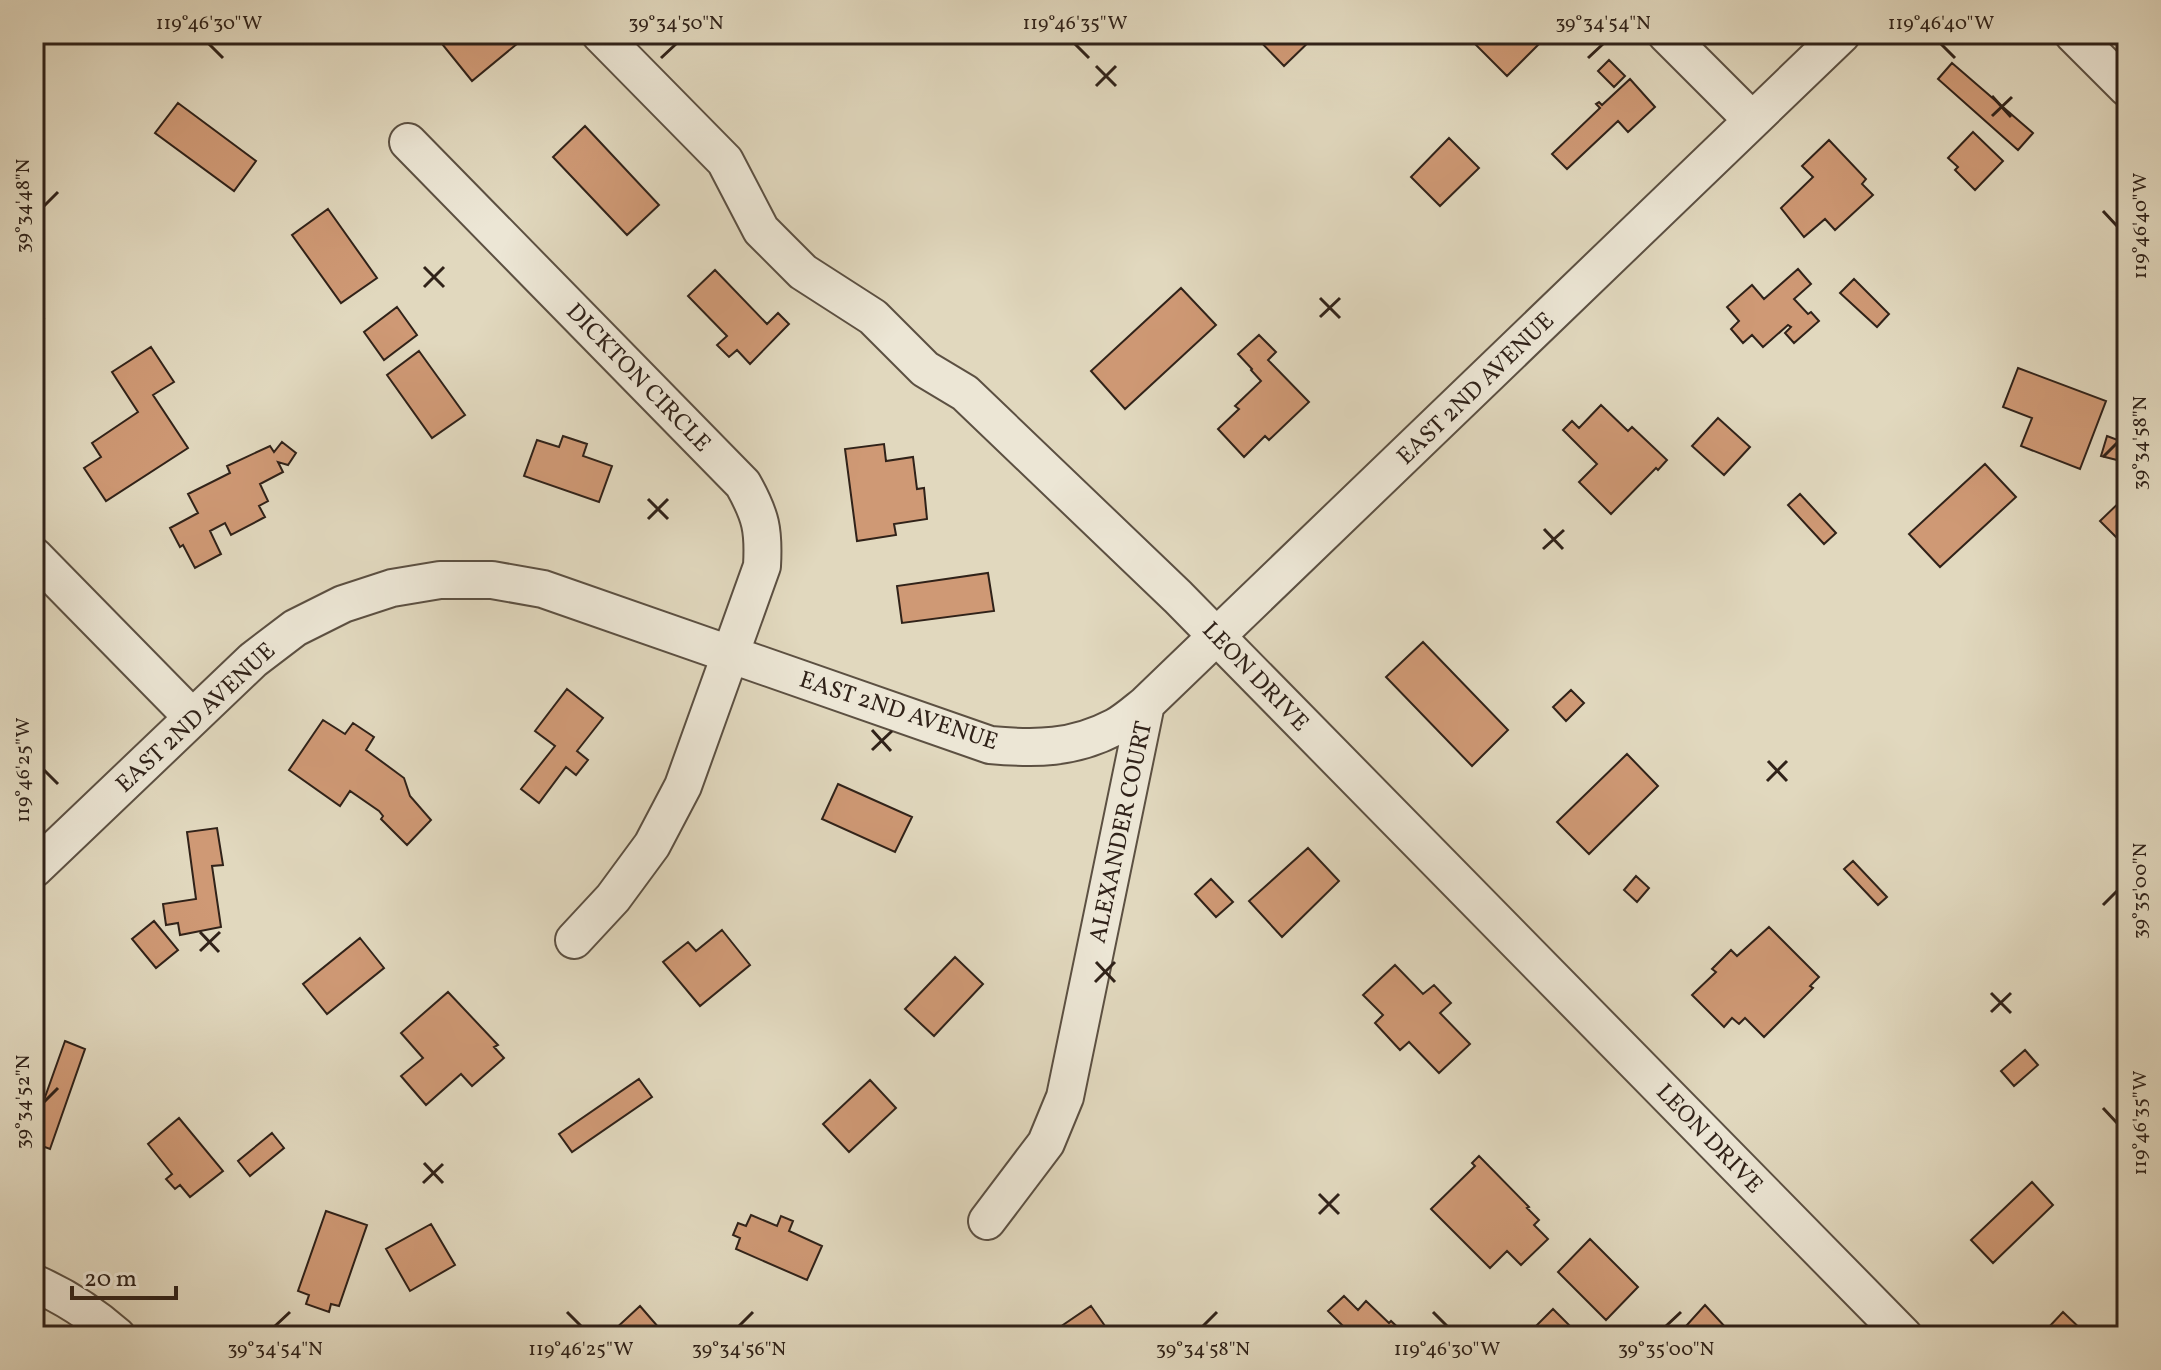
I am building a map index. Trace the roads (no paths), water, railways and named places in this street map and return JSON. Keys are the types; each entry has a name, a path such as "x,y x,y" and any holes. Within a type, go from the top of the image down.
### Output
{"street":[{"name":"LEON DRIVE","path":"600,34 725,161 761,230 803,272 873,317 925,369 965,393 1217,636 1904,1336"},
{"path":"1666,34 1752,120"},
{"name":"EAST 2ND AVENUE","path":"34,869 253,660 295,628 343,604 392,588 440,580 492,580 543,589 990,745 1033,749 1074,743 1115,726 1146,704 1842,34"},
{"path":"2073,34 2127,88"},
{"name":"DICKTON CIRCLE","path":"408,142 743,484 758,511 763,537 762,566 683,786 652,845 613,898 574,940"},
{"path":"34,556 192,717"},
{"name":"ALEXANDER COURT","path":"987,1221 1046,1143 1065,1097 1146,704"},
{"path":"34,1283 103,1323 117,1336"}]}
